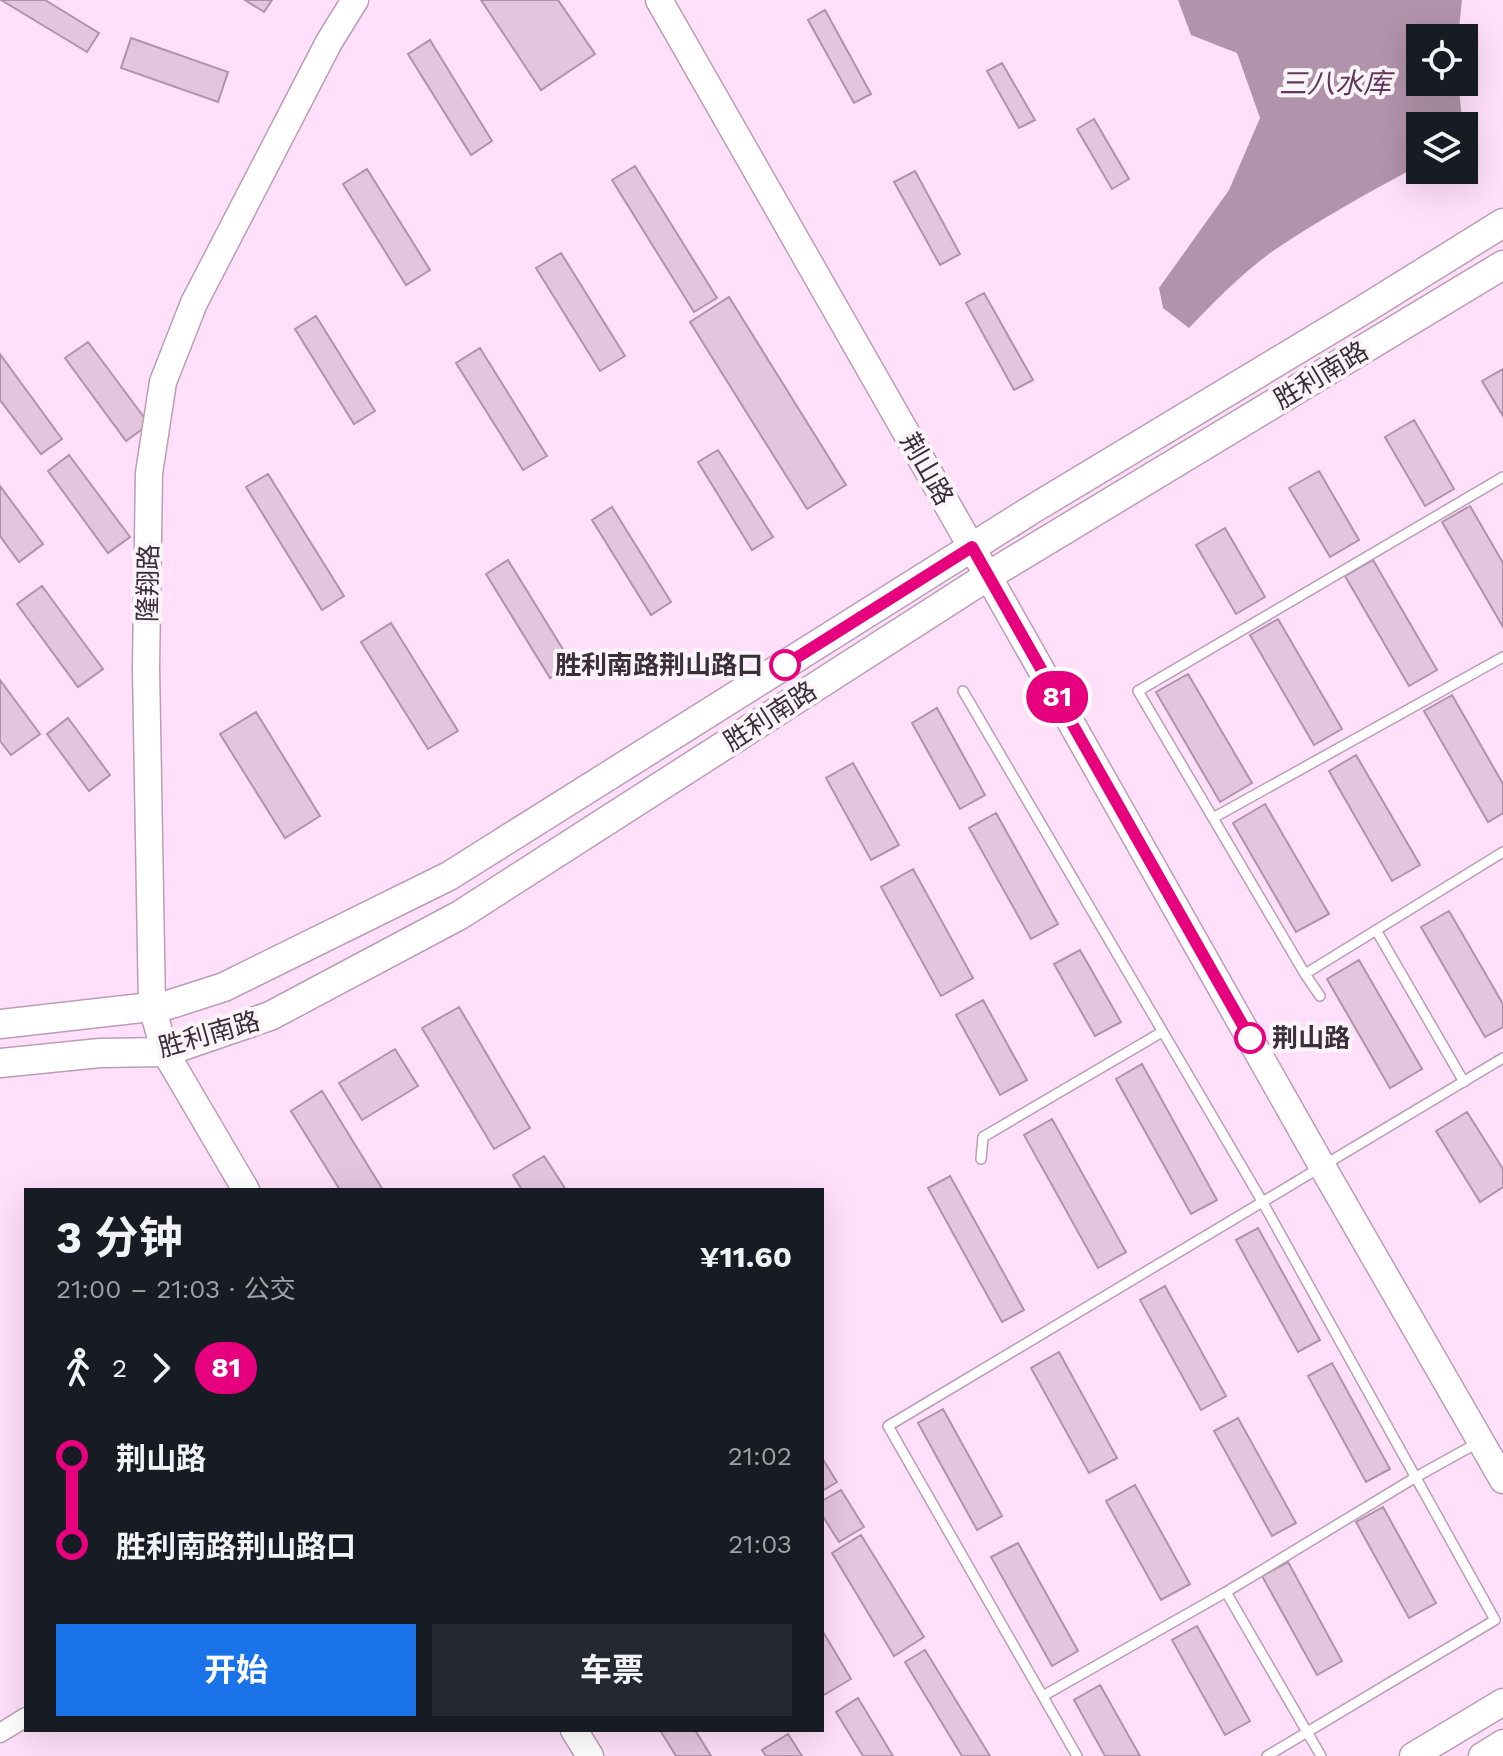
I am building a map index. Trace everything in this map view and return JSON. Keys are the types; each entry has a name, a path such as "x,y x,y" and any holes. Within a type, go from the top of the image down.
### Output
{"main road":[{"name":"胜利南路","path":"0,1024 168,1005 224,987 449,876 972,547 1503,223"},
{"name":"胜利南路","path":"0,1063 100,1053 165,1052 270,1016 460,915 988,576 1503,265"}],"street":[{"name":"隆翔路","path":"245,1188 165,1052 152,1007 146,668 149,473 163,382 194,303 329,42 355,0"},
{"name":"荆山路","path":"659,0 1503,1480"},
{"path":"1413,1756 1503,1702"},
{"path":"0,1733 24,1718"},
{"path":"575,1732 590,1756"},
{"path":"1482,1756 1503,1743"}],"lane":[{"path":"1320,996 1138,691 1503,477"},
{"path":"1213,818 1503,657"},
{"path":"963,691 1262,1201 1495,1620 1267,1756"},
{"path":"1305,974 1503,852"},
{"path":"1376,930 1464,1082"},
{"path":"981,1159 983,1137 1162,1032"},
{"path":"1077,1756 888,1426 1503,1058"},
{"path":"1043,1696 1226,1592 1481,1440"},
{"path":"1226,1592 1321,1756"}],"water":[{"name":"三八水库","path":"1178,0 1462,0 1459,24 1406,24 1406,96 1460,96 1461,112 1406,112 1406,173 1276,249 1242,276 1189,328 1163,308 1159,288 1229,190 1260,118 1237,53 1191,35"}],"building":[{"path":"1,0 45,0 99,33 87,52"},
{"path":"245,0 272,0 264,12"},
{"path":"481,0 558,0 595,54 541,90"},
{"path":"825,10 871,94 854,103 808,20"},
{"path":"131,38 228,72 218,102 121,68"},
{"path":"430,40 492,141 471,155 408,54"},
{"path":"1002,63 1035,120 1019,128 987,71"},
{"path":"1094,119 1129,179 1112,189 1077,129"},
{"path":"635,166 717,298 694,312 612,180"},
{"path":"367,169 430,270 406,285 343,184"},
{"path":"915,171 960,254 940,265 894,182"},
{"path":"561,253 625,356 600,371 536,268"},
{"path":"984,293 1033,380 1014,390 966,303"},
{"path":"729,297 846,485 807,509 690,322"},
{"path":"316,316 375,411 354,424 295,329"},
{"path":"88,342 149,424 126,441 65,358"},
{"path":"480,348 547,456 523,470 456,363"},
{"path":"0,354 62,439 41,454 0,400"},
{"path":"1503,369 1503,416 1482,381"},
{"path":"1414,420 1454,489 1425,506 1385,437"},
{"path":"718,450 773,537 752,550 698,462"},
{"path":"69,455 130,537 108,553 48,471"},
{"path":"1319,471 1359,540 1330,557 1289,488"},
{"path":"268,474 344,596 322,610 246,487"},
{"path":"0,486 43,544 19,562 0,536"},
{"path":"1470,506 1503,563 1503,627 1442,522"},
{"path":"612,507 671,602 651,615 592,520"},
{"path":"1225,528 1265,597 1236,614 1196,545"},
{"path":"508,560 572,664 550,678 486,574"},
{"path":"1373,560 1437,670 1409,686 1345,576"},
{"path":"42,586 103,669 78,687 17,604"},
{"path":"1278,619 1342,729 1314,745 1250,635"},
{"path":"391,623 458,731 428,749 361,642"},
{"path":"1188,674 1252,783 1220,802 1156,692"},
{"path":"0,680 40,734 11,755 0,741"},
{"path":"1452,695 1503,784 1503,813 1488,822 1424,711"},
{"path":"937,708 985,795 960,809 912,723"},
{"path":"256,712 320,816 285,838 220,734"},
{"path":"68,718 110,775 89,791 47,734"},
{"path":"1356,755 1420,865 1392,881 1329,771"},
{"path":"853,763 899,845 871,860 826,778"},
{"path":"1265,804 1329,914 1296,932 1233,823"},
{"path":"996,813 1058,924 1031,939 969,828"},
{"path":"913,869 973,978 941,996 881,887"},
{"path":"1449,911 1503,1004 1503,1027 1485,1037 1421,927"},
{"path":"1080,950 1121,1022 1095,1036 1054,964"},
{"path":"1359,960 1422,1069 1390,1088 1327,979"},
{"path":"983,1000 1027,1080 1000,1095 956,1015"},
{"path":"459,1007 530,1128 494,1149 422,1028"},
{"path":"395,1049 418,1086 362,1120 339,1083"},
{"path":"1142,1064 1217,1200 1191,1214 1116,1079"},
{"path":"322,1091 382,1188 339,1188 291,1111"},
{"path":"1467,1112 1503,1169 1503,1187 1480,1202 1436,1131"},
{"path":"1052,1119 1126,1252 1098,1268 1024,1135"},
{"path":"544,1156 565,1188 521,1188 513,1175"},
{"path":"950,1176 1024,1310 1002,1322 928,1188"},
{"path":"1258,1228 1320,1340 1298,1352 1236,1240"},
{"path":"1165,1286 1226,1396 1201,1410 1140,1300"},
{"path":"1059,1352 1117,1458 1089,1473 1031,1368"},
{"path":"1332,1363 1390,1469 1366,1482 1308,1376"},
{"path":"943,1409 1002,1516 977,1530 918,1423"},
{"path":"1238,1418 1296,1523 1272,1536 1214,1431"},
{"path":"824,1461 837,1482 824,1490"},
{"path":"1135,1485 1190,1584 1161,1600 1106,1501"},
{"path":"841,1490 864,1527 839,1542 824,1518 824,1500"},
{"path":"1383,1507 1436,1603 1409,1618 1356,1522"},
{"path":"861,1535 924,1637 894,1656 832,1553"},
{"path":"1018,1543 1078,1651 1052,1666 991,1557"},
{"path":"1288,1562 1342,1661 1317,1675 1262,1576"},
{"path":"1197,1626 1250,1721 1225,1735 1172,1640"},
{"path":"824,1633 851,1679 824,1695"},
{"path":"925,1650 990,1756 962,1756 905,1662"},
{"path":"1100,1685 1140,1756 1105,1756 1074,1700"},
{"path":"858,1698 893,1756 863,1756 836,1712"},
{"path":"661,1732 696,1732 711,1756 676,1756"},
{"path":"788,1734 802,1756 766,1756 762,1750"}],"bus line":[{"name":"81","path":"785,665 972,547 1250,1038"}],"place":[{"name":"胜利南路荆山路口","path":"785,665"},
{"name":"荆山路","path":"1250,1038"}]}
